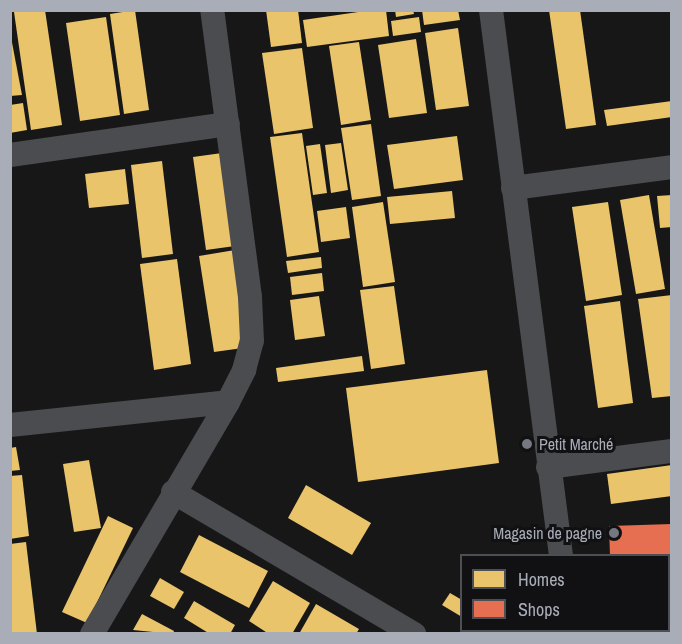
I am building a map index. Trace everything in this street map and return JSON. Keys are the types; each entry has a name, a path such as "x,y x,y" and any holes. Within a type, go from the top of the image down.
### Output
{"street":[{"path":"92,633 228,402 244,370 252,341 228,124 212,10"},
{"path":"491,10 561,554"},
{"path":"10,155 228,124"},
{"path":"513,189 672,167"},
{"path":"10,425 228,402"},
{"path":"548,467 672,451"},
{"path":"173,492 381,625 414,633"}],"building: Homes":[{"path":"45,10 62,125 31,130 14,12"},
{"path":"135,10 149,110 124,114 110,14"},
{"path":"266,10 298,10 302,43 271,47"},
{"path":"386,10 389,36 307,47 303,20"},
{"path":"395,10 413,10 414,14 396,17"},
{"path":"422,10 458,10 460,20 424,25"},
{"path":"549,10 580,10 596,125 566,129"},
{"path":"106,17 120,115 80,121 66,23"},
{"path":"419,17 421,32 393,36 391,21"},
{"path":"458,28 469,106 436,110 425,33"},
{"path":"10,32 22,95 10,96"},
{"path":"416,39 427,113 389,118 378,45"},
{"path":"359,42 371,120 341,125 329,46"},
{"path":"302,48 313,128 274,134 262,53"},
{"path":"672,101 672,117 607,126 604,110"},
{"path":"23,103 27,130 10,133 10,105"},
{"path":"371,124 381,196 352,200 341,128"},
{"path":"302,133 319,252 287,257 270,137"},
{"path":"457,136 463,180 394,189 387,145"},
{"path":"341,143 348,190 331,193 325,145"},
{"path":"320,144 327,193 313,195 306,146"},
{"path":"222,153 235,246 206,250 193,157"},
{"path":"162,161 173,254 142,258 131,165"},
{"path":"125,169 129,204 89,208 85,174"},
{"path":"452,191 455,218 390,224 387,197"},
{"path":"649,195 665,289 636,294 620,200"},
{"path":"672,195 672,227 660,228 657,196"},
{"path":"383,202 395,282 363,287 352,207"},
{"path":"608,202 622,295 586,301 572,207"},
{"path":"346,207 350,238 321,242 317,211"},
{"path":"235,250 250,347 214,352 199,256"},
{"path":"321,257 322,268 288,273 286,261"},
{"path":"177,259 191,364 154,370 140,264"},
{"path":"322,273 324,291 292,295 290,277"},
{"path":"394,286 405,364 371,369 360,290"},
{"path":"672,295 672,396 652,398 638,299"},
{"path":"319,296 325,336 295,340 290,300"},
{"path":"620,301 633,403 598,408 584,306"},
{"path":"362,356 364,371 278,382 276,368"},
{"path":"487,370 499,463 358,482 346,388"},
{"path":"16,447 20,470 10,471 10,448"},
{"path":"89,460 101,528 74,532 63,464"},
{"path":"672,465 672,496 611,504 607,474"},
{"path":"22,475 29,536 10,539 10,476"},
{"path":"306,485 371,523 352,555 288,518"},
{"path":"108,516 133,528 87,623 62,612"},
{"path":"199,535 268,571 249,608 180,572"},
{"path":"26,542 37,634 10,634 10,544"},
{"path":"160,578 184,592 174,609 150,596"},
{"path":"273,581 310,603 292,634 269,634 249,621"},
{"path":"450,593 460,599 460,616 442,605"},
{"path":"670,598 672,598 672,627 670,627"},
{"path":"194,601 235,625 230,634 210,634 184,618"},
{"path":"316,604 359,629 356,634 299,634"},
{"path":"142,614 174,631 173,634 133,630"},
{"path":"670,631 672,634 624,634 624,632"}],"building: Shops":[{"path":"672,524 672,563 670,554 610,554 609,526"}],"place":[{"name":"Petit Marché","path":"527,444"},
{"name":"Magasin de pagne","path":"614,533"}]}
